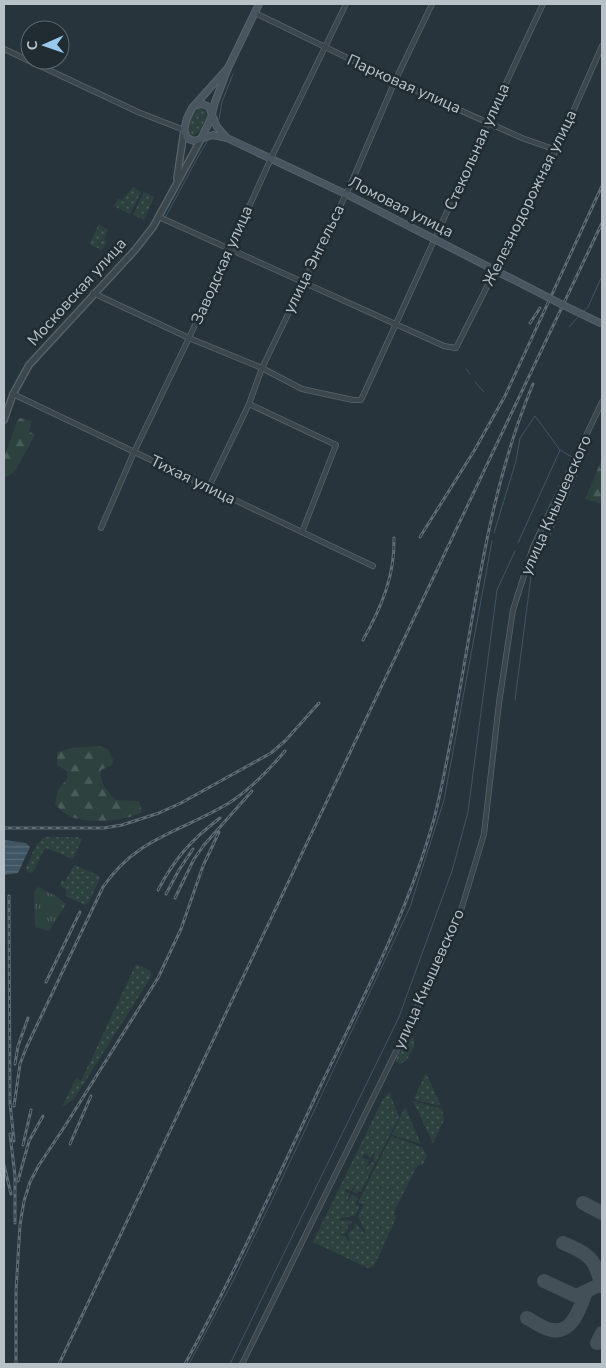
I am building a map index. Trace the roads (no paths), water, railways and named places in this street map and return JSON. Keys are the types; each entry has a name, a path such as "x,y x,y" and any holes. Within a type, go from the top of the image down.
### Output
{"main road":[{"name":"Московская улица","path":"201,138 213,113 228,68 259,4"},
{"name":"Московская улица","path":"184,130 186,118 228,68"},
{"path":"196,105 207,106 213,113 217,127 227,138"},
{"path":"184,130 185,136 194,141 212,135 227,138"},
{"name":"Ломовая улица","path":"227,138 271,157 346,194 602,324"}],"street":[{"name":"Заводская улица","path":"101,528 134,452 189,338 271,157 346,4"},
{"name":"улица Энгельса","path":"209,488 249,404 262,368 346,194 432,4"},
{"name":"Стекольная улица","path":"262,368 302,389 361,400 487,121 543,4"},
{"name":"Парковая улица","path":"255,13 396,81 522,138 556,150"},
{"name":"Железнодорожная улица","path":"396,324 444,346 456,348 556,150 602,46"},
{"path":"4,49 138,112 184,130"},
{"name":"Московская улица","path":"176,185 184,130"},
{"name":"Московская улица","path":"4,420 13,394 30,364 135,250 159,217 201,138"},
{"path":"159,217 396,324"},
{"path":"94,293 189,338 262,368"},
{"name":"Тихая улица","path":"13,394 373,566"},
{"name":"улица Кнышевского","path":"242,1364 410,1023 458,920 484,834 512,610 533,547 602,402"},
{"path":"249,404 336,445 302,532"}],"water":[{"path":"4,840 26,843 30,847 18,873 4,875"}],"waterway":[{"path":"219,119 222,102 233,74"},
{"path":"165,218 207,142"},
{"path":"583,312 588,307 602,276"},
{"path":"569,327 579,316"},
{"path":"466,369 470,374"},
{"path":"475,382 484,392"},
{"path":"494,533 516,461 520,438 535,416 560,450 579,461 579,468 531,576 515,700"},
{"path":"518,543 560,450"},
{"path":"189,1364 234,1279 410,907 444,800 492,541"},
{"path":"230,1364 399,1017 452,871 468,812 497,590 515,551"}],"railway":[{"path":"420,537 474,451 505,396 602,186"},
{"path":"59,1364 602,223"},
{"path":"530,323 540,308"},
{"path":"185,1364 272,1191 368,987 411,888 434,819 444,775 479,580 496,500 518,422 533,384"},
{"path":"363,640 376,616 386,591 394,552 394,538"},
{"path":"4,828 104,828 122,825 159,813 181,803 271,753 285,741 319,703"},
{"path":"14,1106 20,1064 27,1046 103,887 116,870 145,846 237,798 259,779 285,751"},
{"path":"175,898 194,859 204,845 252,791"},
{"path":"158,890 184,850 220,818"},
{"path":"16,1364 16,1291 20,1225 24,1201 30,1182 158,978 181,929 203,866 219,832"},
{"path":"166,894 193,849"},
{"path":"9,896 10,1103 14,1141"},
{"path":"46,982 80,912"},
{"path":"15,1064 18,1046 28,1018"},
{"path":"70,1144 91,1096"},
{"path":"23,1145 31,1110"},
{"path":"18,1181 29,1141 43,1116"},
{"path":"10,1134 15,1176 15,1223"},
{"path":"4,1165 11,1194"}]}
